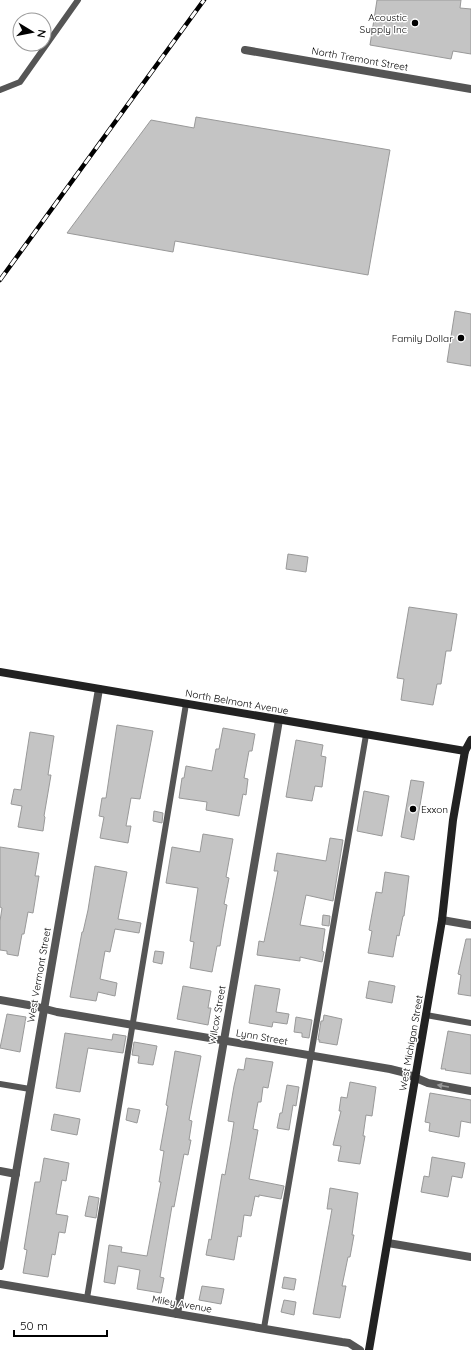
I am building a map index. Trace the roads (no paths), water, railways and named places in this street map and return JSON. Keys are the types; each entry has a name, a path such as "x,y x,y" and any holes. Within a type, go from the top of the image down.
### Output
{"main road":[{"name":"North Belmont Avenue","path":"0,672 468,752"},
{"name":"West Michigan Street","path":"369,1350 442,920 453,820 471,740"}],"street":[{"name":"North Tremont Street","path":"245,50 471,89"},
{"name":"West Vermont Street","path":"0,1262 99,689"},
{"name":"Wilcox Street","path":"177,1314 279,720"},
{"path":"442,920 471,925"},
{"name":"Lynn Street","path":"0,1000 134,1026 390,1069 402,1072 431,1084 471,1091"},
{"path":"0,1171 16,1174"},
{"path":"388,1243 471,1257"},
{"name":"Miley Avenue","path":"0,1284 349,1343 360,1350"}],"lane":[{"path":"0,90 20,82 78,0"},
{"path":"88,1298 186,704"},
{"path":"264,1328 366,734"},
{"path":"426,1015 471,1023"},
{"path":"0,1084 30,1089"}],"railway":[{"path":"0,280 204,0"}],"place":[{"name":"Acoustic Supply Inc","path":"415,23"},
{"name":"Family Dollar","path":"461,338"},
{"name":"Exxon","path":"413,809"}]}
